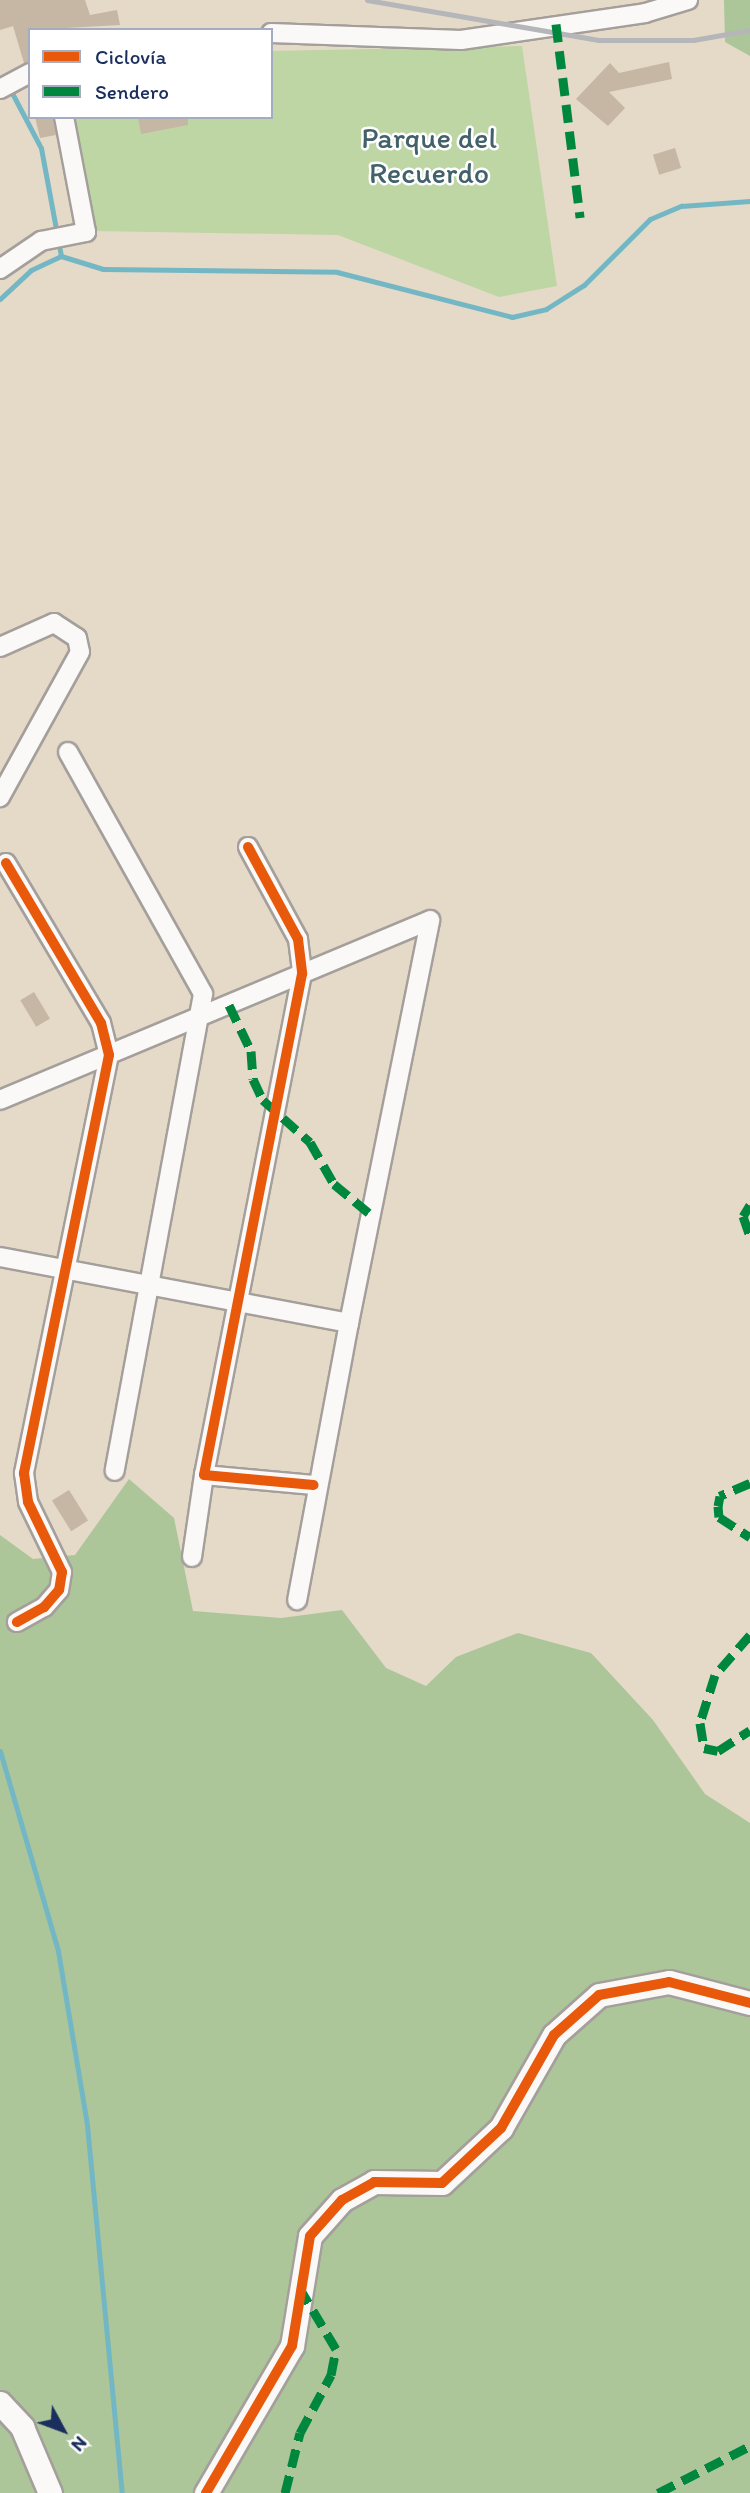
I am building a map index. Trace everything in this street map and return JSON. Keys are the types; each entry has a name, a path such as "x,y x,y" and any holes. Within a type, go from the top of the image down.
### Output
{"street":[{"path":"273,33 461,40 645,13 688,0"},
{"path":"0,89 28,74"},
{"path":"0,269 41,241 86,232 64,119"},
{"path":"0,647 54,623 77,638 80,652 0,797"},
{"path":"68,752 195,974 203,995 201,1017 147,1282 115,1471"},
{"path":"192,1557 204,1475 237,1299 302,974 299,939 248,847"},
{"path":"6,863 101,1023 109,1055 61,1269 24,1473 28,1502 62,1573 59,1590 44,1607 17,1622"},
{"path":"0,1100 430,920 314,1485 297,1600"},
{"path":"0,1257 237,1299 349,1323"},
{"path":"204,1475 314,1485"},
{"path":"206,2493 292,2346 310,2236 342,2200 374,2182 442,2183 501,2128 554,2035 599,1995 669,1982 750,2003"},
{"path":"0,2403 22,2427 50,2493"}],"green space":[{"path":"724,0 750,0 750,56 725,42"},
{"name":"Parque del Recuerdo","path":"522,46 557,286 499,297 338,235 95,231 71,119 273,119 273,51"},
{"path":"129,1479 174,1518 193,1611 281,1618 342,1610 386,1668 426,1686 456,1657 518,1633 591,1653 653,1720 705,1794 750,1823 750,2493 0,2493 0,1535 33,1559 75,1555"}],"building":[{"path":"0,0 85,0 90,15 117,10 120,25 28,28 28,62 24,63 13,26 0,30"},
{"path":"669,62 672,79 609,92 625,108 608,126 576,99 610,63 619,73"},
{"path":"35,119 53,119 56,135 40,138"},
{"path":"138,119 188,119 188,125 141,134"},
{"path":"675,148 681,168 659,175 653,155"},
{"path":"34,992 50,1019 36,1027 20,1000"},
{"path":"69,1490 88,1521 71,1531 52,1501"}],"waterway":[{"path":"12,93 41,148 61,256"},
{"path":"0,299 31,270 61,256 103,269 337,272 512,317 546,309 584,285 650,219 681,206 750,201"},
{"path":"0,1751 58,1951 87,2125 122,2493"}],"railway":[{"path":"367,0 599,40 693,40 750,30"}],"marked path":[{"path":"556,24 580,218"},
{"path":"229,1005 251,1051 253,1079 263,1100 310,1142 334,1184 369,1213"},
{"path":"750,1205 743,1216 750,1236"},
{"path":"750,1483 720,1496 718,1506 719,1517 750,1537"},
{"path":"750,1635 715,1675 700,1723 704,1748 718,1751 750,1730"},
{"path":"285,2493 300,2433 331,2375 336,2349 302,2292"},
{"path":"658,2493 750,2446"}],"cycle path":[{"path":"248,847 298,939 302,974 204,1475 314,1485"},
{"path":"6,863 101,1023 109,1055 24,1473 28,1502 62,1572 59,1590 44,1607 17,1622"},
{"path":"206,2493 292,2346 310,2236 342,2200 374,2182 442,2183 501,2128 554,2035 599,1995 669,1982 750,2003"}]}
